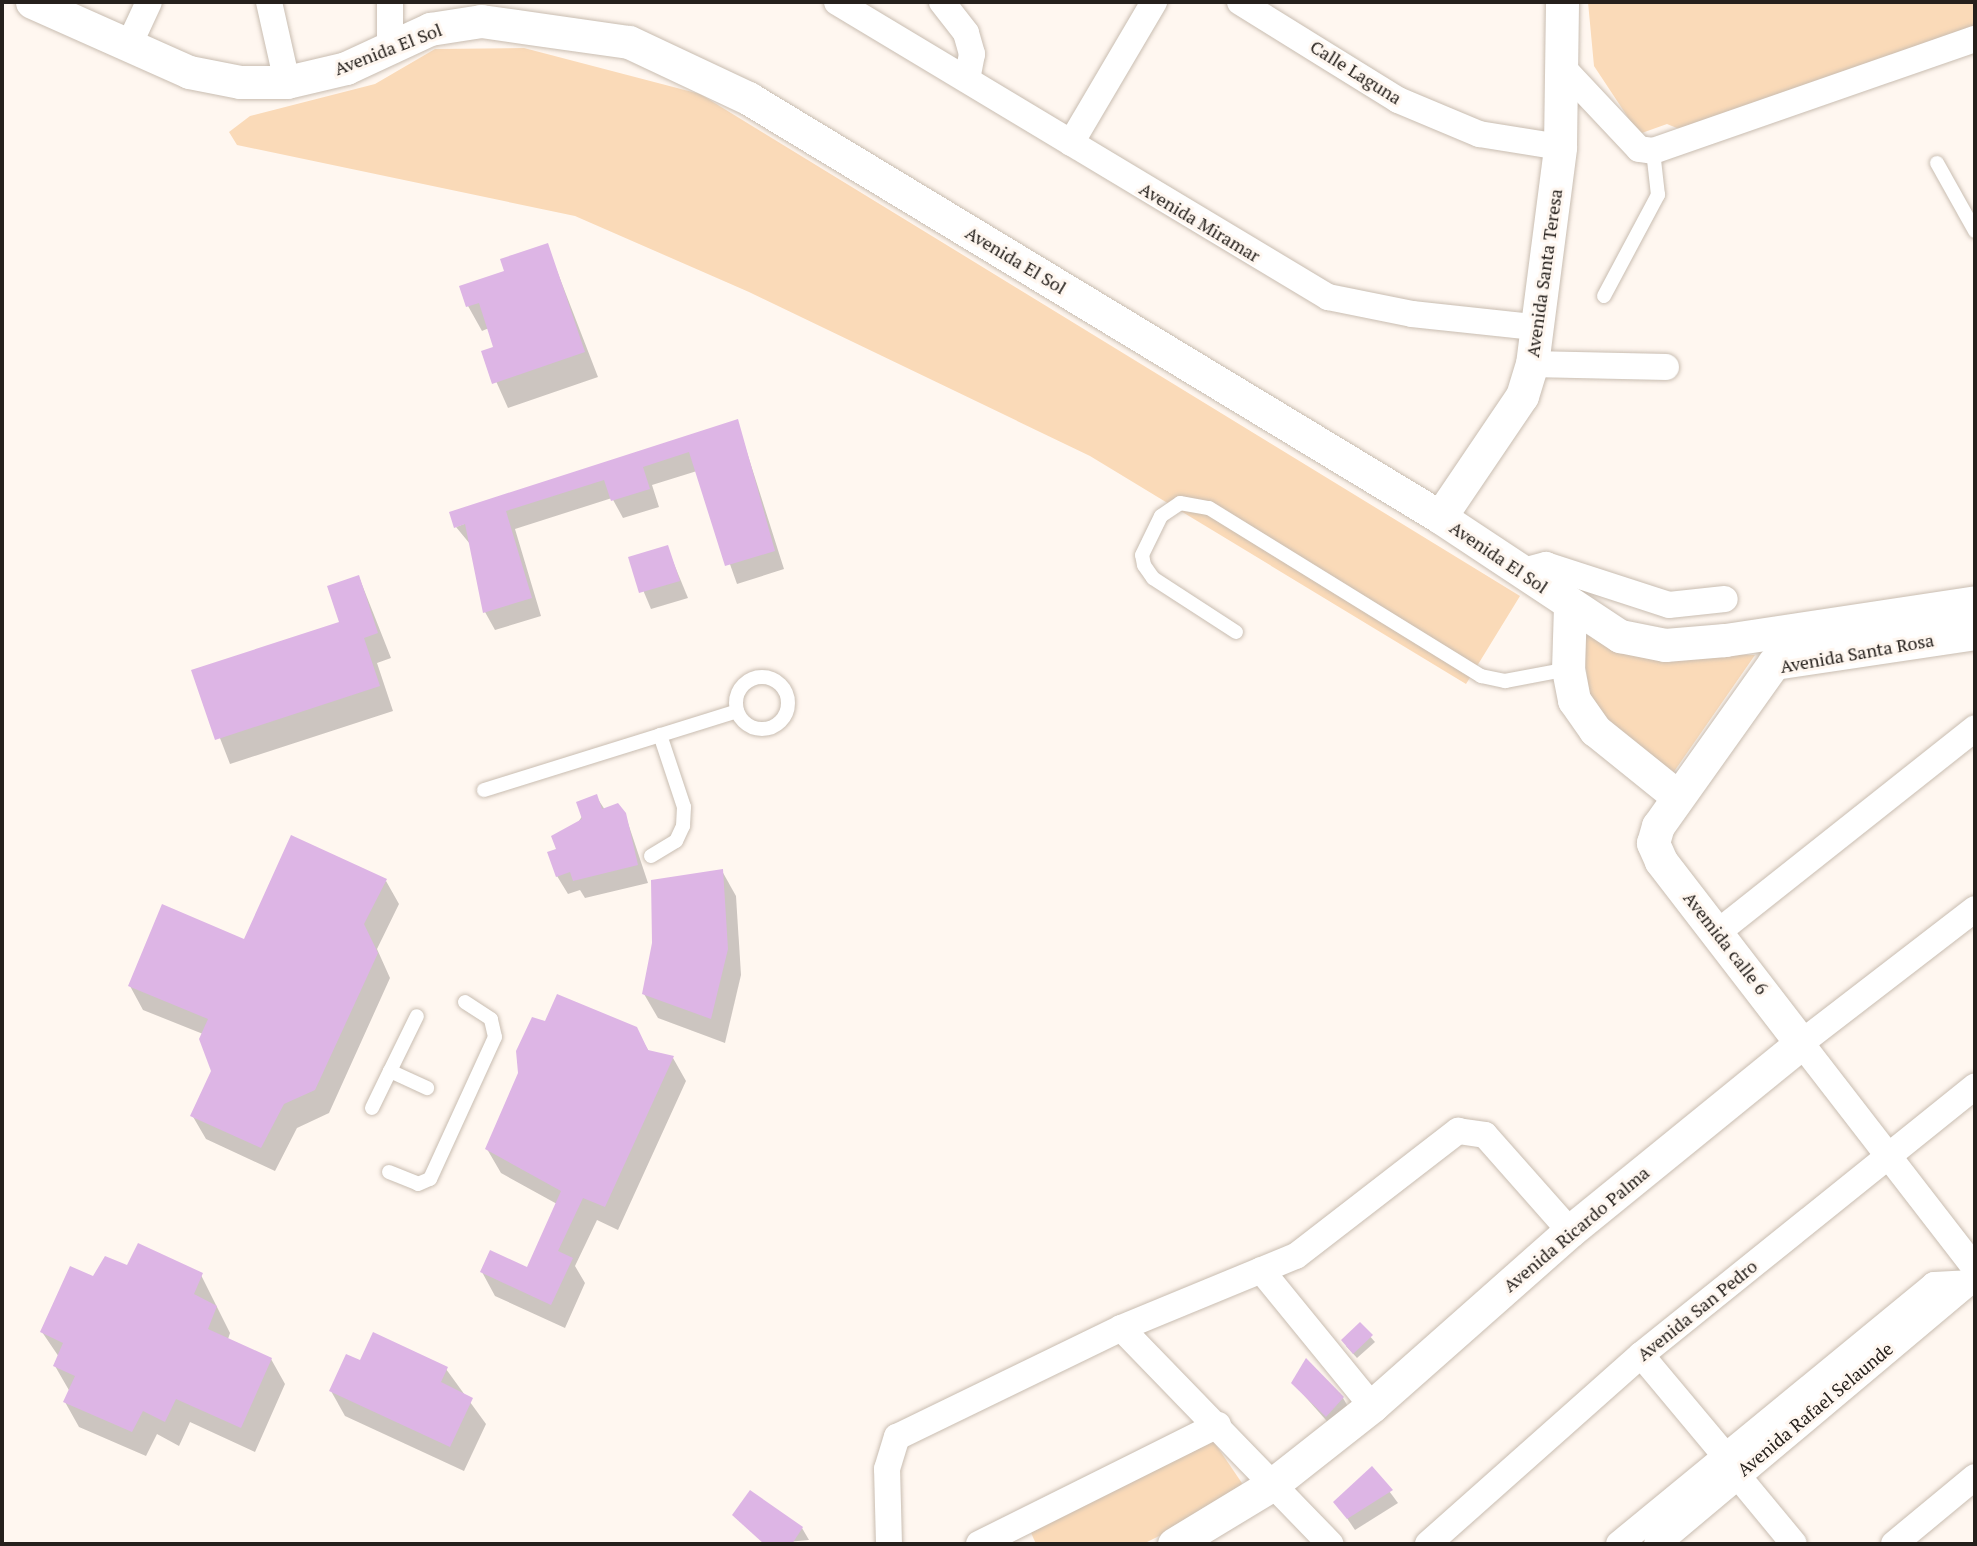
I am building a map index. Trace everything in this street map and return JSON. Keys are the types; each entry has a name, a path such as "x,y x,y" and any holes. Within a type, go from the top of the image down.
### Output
{"street":[{"name":"Avenida El Sol","path":"32,2 189,72 240,82 287,82 390,51 430,29 481,21 629,42 748,98 1440,517 1522,570 1570,606 1620,636 1665,645 1975,602"},
{"path":"129,45 149,2"},
{"path":"269,2 287,82"},
{"path":"390,2 390,51"},
{"name":"Avenida Miramar","path":"837,2 968,75 1070,143 1328,297 1412,314 1534,327"},
{"path":"942,2 966,33 972,54 968,75"},
{"path":"1070,143 1154,2"},
{"name":"Calle Laguna","path":"1240,2 1398,100 1479,134 1560,147"},
{"name":"Avenida Santa Teresa","path":"1440,517 1522,396 1532,364 1534,327 1560,147 1562,2"},
{"path":"1562,66 1639,149 1653,150 1975,39"},
{"path":"1532,364 1666,367"},
{"path":"1522,570 1546,565 1669,605 1725,599"},
{"path":"1570,606 1568,669 1574,700 1595,730 1677,796"},
{"name":"Avenida Santa Rosa","path":"1653,843 1677,796 1774,663 1975,633"},
{"path":"1718,932 1975,728"},
{"name":"Avemida calle 6","path":"1653,843 1801,1043"},
{"name":"Avenida Ricardo Palma","path":"1174,1544 1273,1484 1372,1406 1570,1231 1801,1043 1975,909"},
{"path":"1801,1043 1888,1154 1973,1276"},
{"name":"Avenida San Pedro","path":"1428,1544 1641,1355 1975,1086"},
{"path":"889,1544 887,1469 897,1437 1121,1328 1261,1270 1334,1231 1458,1131 1472,1129 1485,1135 1570,1231"},
{"path":"1261,1270 1372,1406"},
{"name":"Avenida Rafael Selaunde","path":"1657,1544 1730,1464 1973,1276"},
{"path":"1121,1328 1218,1425 1330,1544"},
{"path":"1641,1355 1794,1544"},
{"path":"979,1544 1218,1425"},
{"path":"1619,1544 1730,1464"},
{"path":"1894,1544 1975,1477"}],"lane":[{"path":"1604,296 1658,195 1653,150"},
{"path":"1937,163 1975,231"},
{"path":"1236,632 1153,578 1144,565 1142,555 1161,516 1180,503 1209,508 1481,676 1506,681 1568,669"},
{"path":"484,790 737,711"},
{"path":"651,856 676,841 683,827 684,807 660,735"},
{"path":"389,1172 418,1184 430,1179 495,1037 491,1019 465,1002"},
{"path":"372,1108 417,1016"},
{"path":"390,1071 427,1087"}],"shaded area":[{"path":"1588,2 1975,2 1975,31 1689,133 1667,124 1639,134 1594,66"},
{"path":"524,48 700,94 1520,596 1466,684 1090,456 749,292 575,216 237,145 229,132 250,116 375,84 435,49"},
{"path":"1581,628 1658,654 1755,655 1671,776 1614,733 1590,701"},
{"path":"1210,1436 1248,1492 1143,1544 1036,1544 1028,1526"}],"building":[{"path":"548,243 585,352 492,384 481,351 493,347 479,303 466,307 459,286 504,271 500,259"},
{"path":"738,419 775,551 725,566 689,452 643,467 650,489 611,501 604,480 506,511 532,598 483,613 465,524 454,528 449,512"},
{"path":"668,545 680,581 639,593 628,557"},
{"path":"359,575 378,633 364,638 380,686 215,740 191,670 339,622 327,586"},
{"path":"597,794 602,809 618,803 626,813 638,865 573,881 570,872 556,877 547,852 556,849 551,836 582,819 576,802"},
{"path":"291,835 387,879 364,924 378,953 315,1090 284,1104 261,1148 190,1116 211,1071 199,1039 208,1019 128,986 162,904 244,939"},
{"path":"723,869 728,949 711,1019 642,994 652,943 651,880"},
{"path":"557,994 637,1027 648,1050 674,1056 605,1207 583,1198 558,1251 573,1258 551,1305 480,1272 490,1250 527,1267 561,1191 485,1149 518,1073 516,1051 532,1017 545,1021"},
{"path":"138,1243 203,1273 194,1294 217,1306 208,1329 272,1358 241,1428 176,1399 165,1422 143,1411 132,1432 63,1402 75,1376 53,1366 63,1343 40,1332 70,1266 93,1276 105,1256 127,1265"},
{"path":"1360,1322 1373,1335 1353,1354 1341,1340"},
{"path":"373,1332 448,1367 441,1382 473,1398 450,1447 329,1391 346,1354 360,1360"},
{"path":"1306,1358 1344,1397 1326,1417 1291,1383"},
{"path":"1372,1466 1393,1490 1347,1519 1333,1502"},
{"path":"750,1490 803,1527 792,1544 764,1544 732,1515"}]}
